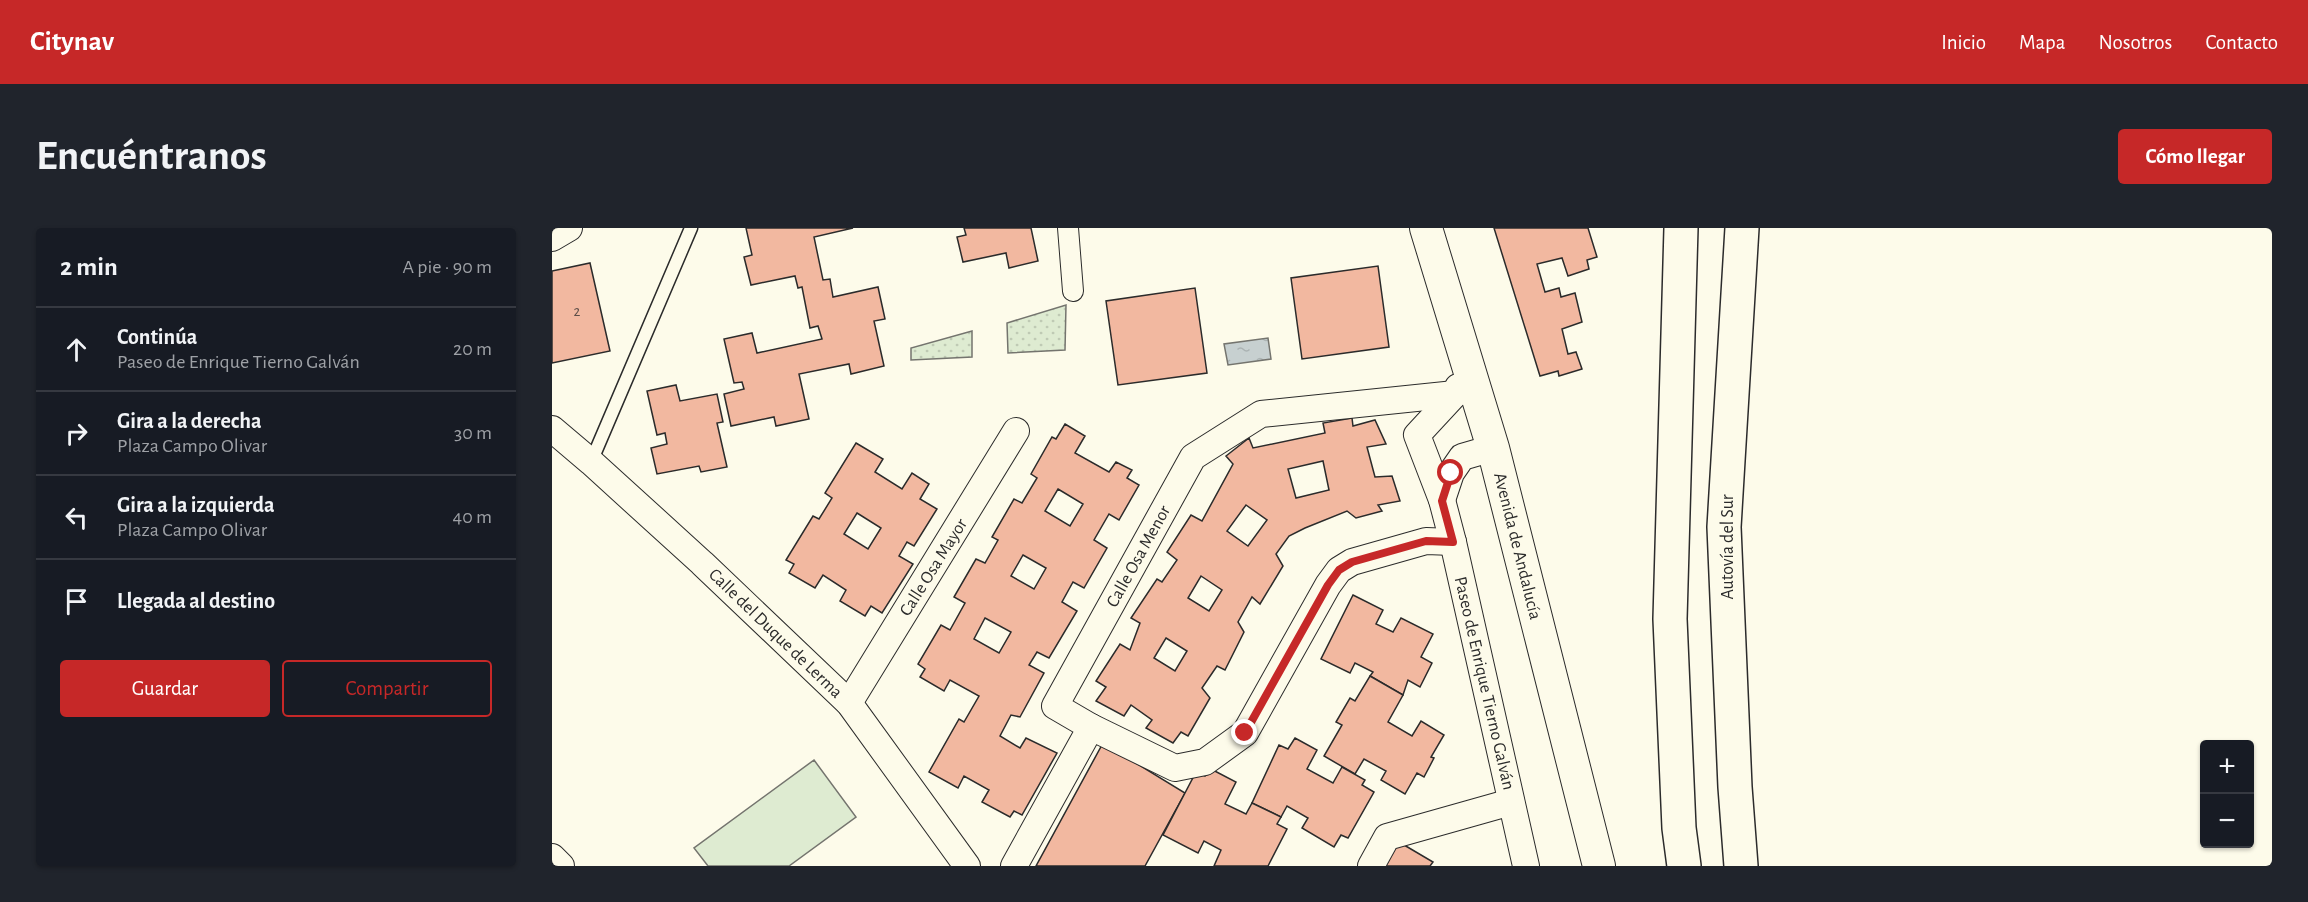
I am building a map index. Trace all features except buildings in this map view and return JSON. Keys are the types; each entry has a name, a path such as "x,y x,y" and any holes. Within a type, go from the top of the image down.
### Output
{"highway":[{"path":"1681,228 1670,619 1679,828 1684,866"},
{"name":"Autovía del Sur","path":"1741,866 1735,787 1724,527 1742,228"}],"street":[{"path":"552,238 569,228"},
{"path":"1068,228 1073,291"},
{"name":"Avenida de Andalucía","path":"1426,228 1493,448 1599,866"},
{"path":"1455,394 1397,400 1418,435 1455,394 1468,365"},
{"name":"Calle Osa Menor","path":"1091,727 1055,706 1193,457 1262,414 1397,400"},
{"name":"Calle del Duque de Lerma","path":"552,429 702,563 849,703 967,866"},
{"name":"Calle Osa Mayor","path":"849,703 1016,431"},
{"name":"Paseo de Enrique Tierno Galván","path":"1418,435 1442,501 1453,542 1526,866"},
{"path":"1442,501 1451,473 1462,457 1493,448"},
{"path":"1014,866 1091,727 1174,768 1205,762 1245,733 1328,585 1339,570 1352,562 1426,541 1453,542"},
{"path":"1371,866 1387,837 1511,802"},
{"path":"552,856 561,866"}],"lane":[{"path":"591,462 691,228"}],"green space":[{"path":"1066,305 1065,350 1008,353 1007,323"},
{"path":"972,331 972,357 911,360 911,348"},
{"path":"814,760 856,817 789,866 708,866 694,848"}],"water":[{"path":"1268,338 1271,359 1228,365 1224,344"}],"route":[{"path":"1245,733 1328,585 1339,570 1352,562 1426,541 1453,542 1442,501 1451,473"}]}
